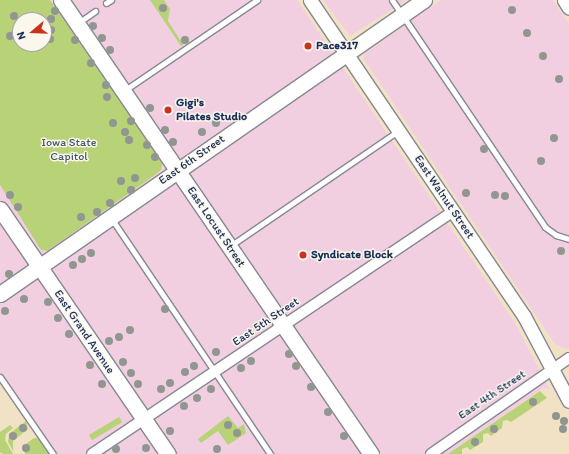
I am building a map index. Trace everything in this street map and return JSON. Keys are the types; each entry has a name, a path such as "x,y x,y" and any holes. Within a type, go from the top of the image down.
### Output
{"main road":[{"name":"East Locust Street","path":"61,0 371,454"},
{"name":"East 6th Street","path":"0,294 424,0"},
{"name":"East Grand Avenue","path":"0,209 168,454"}],"street":[{"name":"East Walnut Street","path":"310,0 524,316 554,369 569,400"},
{"path":"564,0 569,8"},
{"name":"East 5th Street","path":"92,454 454,211"},
{"name":"East 4th Street","path":"431,454 569,358"}],"lane":[{"path":"123,91 257,0"},
{"path":"392,0 545,227 556,235 569,239"},
{"path":"77,23 95,11"},
{"path":"229,246 399,130"},
{"path":"110,217 270,454"},
{"path":"0,377 53,454"}],"shaded area":[{"path":"50,0 297,0 515,323 550,390 547,388 542,389 448,454 49,454 0,382 0,185 41,250 47,251 155,175 163,166 153,146 148,143"},
{"path":"323,0 407,0 350,36"},
{"path":"441,0 553,0 569,24 569,347 566,349 555,344 363,58 365,53"}],"green space":[{"name":"Iowa State Capitol","path":"0,0 50,0 163,162 161,170 155,175 47,251 41,250 0,185"},
{"path":"150,0 164,0 170,9 168,21 180,40 186,36 189,40 181,46"},
{"path":"540,391 547,398 511,422 507,420 503,421 502,428 491,436 488,433 483,434 483,442 470,450 467,447 462,449 462,454 448,454"},
{"path":"228,416 238,428 244,424 246,433 228,445 218,431 201,443 198,439"},
{"path":"119,417 122,422 92,440 89,435"},
{"path":"26,421 28,429 13,441 13,451 8,442 9,434"},
{"path":"10,425 13,428 6,434 5,440 13,454 3,454 0,452 0,432"},
{"path":"34,438 38,438 49,454 25,454 23,446"}],"place":[{"name":"Pace317","path":"308,46"},
{"name":"Gigi's Pilates Studio","path":"168,110"},
{"name":"Syndicate Block","path":"303,255"}]}
